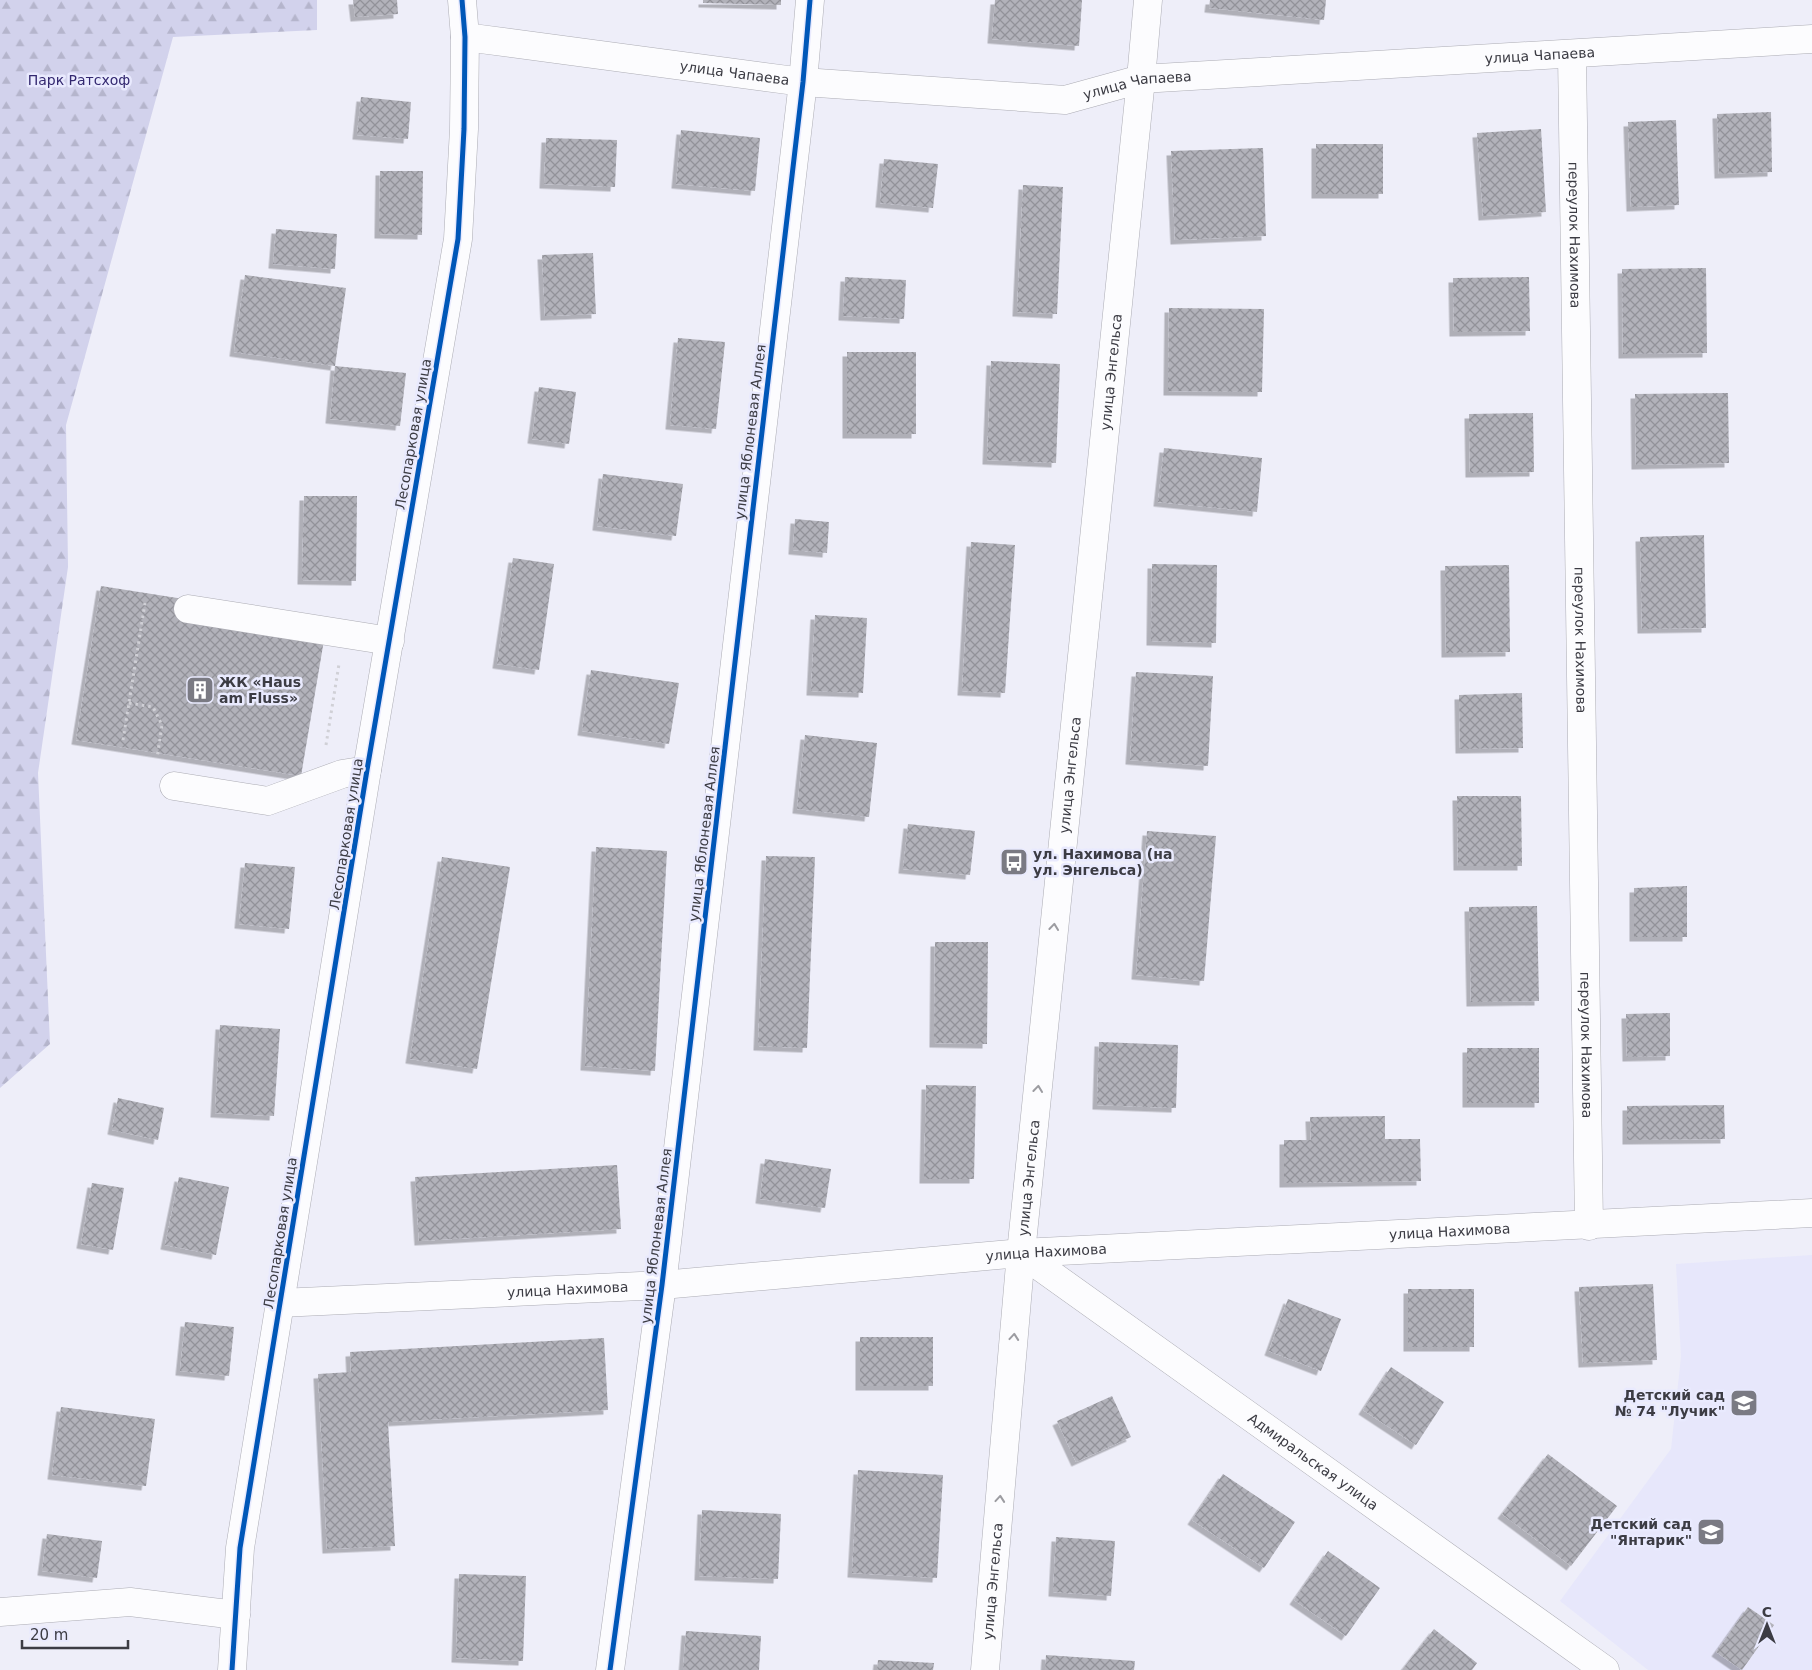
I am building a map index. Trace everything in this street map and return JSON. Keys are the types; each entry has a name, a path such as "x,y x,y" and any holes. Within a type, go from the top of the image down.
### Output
{"street":[{"name":"Лесопарковая улица","path":"232,1670 240,1548 367,770 458,239 464,129 465,37 462,0"},
{"name":"улица Яблоневая Аллея","path":"610,1670 662,1285 810,0"},
{"name":"улица Энгельса","path":"985,1670 1021,1254 1142,79 1148,0"},
{"name":"улица Чапаева","path":"465,37 802,82 1065,100 1142,79 1572,55 1812,39"},
{"name":"переулок Нахимова","path":"1572,55 1589,1226"},
{"path":"188,609 390,641"},
{"path":"174,786 268,801 342,774 367,770"},
{"name":"улица Нахимова","path":"280,1303 662,1285 1021,1254 1589,1226 1812,1212"},
{"name":"Адмиральская улица","path":"1021,1254 1605,1670"},
{"path":"0,1612 130,1602 236,1615"}],"path":[{"path":"122,740 145,603"},
{"path":"320,783 344,634"},
{"path":"129,703 153,707 162,725 158,753"}],"shaded area":[{"name":"Детский сад \"Янтарик\"","path":"1812,1255 1812,1670 1648,1670 1560,1601 1671,1449 1681,1357 1676,1264","holes":["1748,1607 1774,1625 1742,1670 1716,1652"]}],"green space":[{"name":"Парк Ратсхоф","path":"0,0 317,0 317,30 173,37 66,425 68,567 38,773 50,1044 0,1088"}],"building":[{"path":"353,0 397,0 398,14 355,17"},
{"path":"703,0 781,0 781,5 703,3"},
{"path":"995,0 1082,0 1079,46 992,39"},
{"path":"1210,0 1326,0 1324,20 1209,8"},
{"path":"361,97 411,102 408,139 357,135"},
{"path":"1771,112 1772,172 1719,174 1717,114"},
{"path":"1676,120 1679,205 1631,207 1628,122"},
{"path":"1541,129 1546,212 1483,216 1477,133"},
{"path":"681,130 760,138 755,191 676,184"},
{"path":"546,138 617,140 615,187 544,184"},
{"path":"1316,144 1383,144 1383,194 1316,194"},
{"path":"1263,148 1266,236 1175,240 1171,151"},
{"path":"884,159 938,164 933,208 880,203"},
{"path":"380,171 423,171 422,235 379,234"},
{"path":"1023,185 1063,187 1057,314 1017,312"},
{"path":"276,229 337,234 335,269 273,264"},
{"path":"593,253 596,314 545,316 542,255"},
{"path":"1706,268 1707,353 1623,354 1622,269"},
{"path":"245,275 346,288 335,366 234,352"},
{"path":"845,277 906,280 904,319 843,316"},
{"path":"1529,277 1530,331 1454,332 1453,278"},
{"path":"1169,308 1264,309 1262,392 1168,391"},
{"path":"678,338 725,342 716,429 670,425"},
{"path":"847,352 916,352 916,434 847,434"},
{"path":"991,361 1060,364 1056,463 987,460"},
{"path":"335,366 406,373 400,426 330,419"},
{"path":"539,387 576,392 569,444 532,439"},
{"path":"1728,393 1729,463 1636,465 1635,394"},
{"path":"1533,413 1534,472 1470,473 1469,414"},
{"path":"1164,448 1262,458 1257,512 1158,502"},
{"path":"603,474 683,484 676,536 597,526"},
{"path":"304,496 357,496 356,581 302,580"},
{"path":"795,519 829,522 827,553 793,550"},
{"path":"1704,535 1706,628 1642,629 1640,537"},
{"path":"971,542 1015,545 1005,693 962,691"},
{"path":"513,558 554,564 539,670 497,664"},
{"path":"1152,564 1217,565 1216,643 1151,641"},
{"path":"1509,565 1510,652 1446,653 1445,566"},
{"name":"ЖК «Haus am Fluss»","path":"101,586 190,600 324,640 301,776 76,740"},
{"path":"815,615 867,618 863,693 811,691"},
{"path":"591,670 679,683 669,744 582,731"},
{"path":"1136,672 1213,676 1208,766 1130,760"},
{"path":"1522,693 1523,748 1460,749 1459,695"},
{"path":"805,735 877,743 869,817 797,809"},
{"path":"1457,796 1521,796 1522,866 1458,866"},
{"path":"908,824 975,831 970,875 903,869"},
{"path":"1147,831 1216,836 1204,981 1136,975"},
{"path":"596,847 667,851 655,1071 585,1066"},
{"path":"766,856 815,857 807,1048 758,1046"},
{"path":"442,857 510,867 477,1069 410,1059"},
{"path":"245,863 295,867 289,929 239,924"},
{"path":"1687,886 1687,937 1634,937 1634,888"},
{"path":"1537,906 1539,1001 1471,1002 1469,907"},
{"path":"935,942 988,942 987,1044 934,1043"},
{"path":"1670,1013 1670,1056 1627,1057 1626,1014"},
{"path":"220,1025 280,1029 274,1116 215,1113"},
{"path":"1099,1042 1178,1045 1176,1108 1097,1105"},
{"path":"1467,1048 1539,1048 1539,1103 1467,1103"},
{"path":"926,1085 976,1086 974,1179 924,1179"},
{"path":"118,1098 164,1108 158,1140 112,1130"},
{"path":"1724,1105 1725,1139 1627,1140 1627,1106"},
{"path":"1385,1116 1385,1139 1420,1139 1421,1181 1284,1183 1284,1140 1311,1140 1310,1117"},
{"path":"765,1159 831,1169 825,1208 760,1199"},
{"path":"617,1165 621,1229 419,1241 415,1177"},
{"path":"179,1177 229,1187 216,1255 165,1245"},
{"path":"92,1183 124,1188 113,1250 81,1244"},
{"path":"1653,1284 1657,1360 1583,1363 1579,1287"},
{"path":"1408,1289 1474,1289 1474,1347 1408,1347"},
{"path":"1288,1299 1341,1319 1321,1371 1269,1351"},
{"path":"185,1322 234,1327 229,1376 180,1371"},
{"path":"860,1337 933,1337 933,1386 860,1386"},
{"path":"604,1338 608,1410 388,1422 395,1546 327,1549 318,1374 351,1372 350,1352"},
{"path":"1391,1367 1444,1402 1416,1445 1363,1410"},
{"path":"1112,1396 1131,1437 1076,1462 1057,1421"},
{"path":"61,1407 155,1419 146,1486 52,1475"},
{"path":"1548,1454 1617,1506 1571,1566 1502,1514"},
{"path":"858,1470 943,1475 937,1578 852,1573"},
{"path":"1223,1474 1295,1522 1264,1568 1192,1520"},
{"path":"702,1510 781,1514 778,1579 699,1576"},
{"path":"47,1534 102,1541 97,1578 42,1571"},
{"path":"1056,1537 1115,1541 1111,1596 1053,1592"},
{"path":"1328,1551 1380,1588 1346,1636 1294,1600"},
{"path":"459,1574 526,1576 523,1661 456,1658"},
{"path":"1748,1607 1774,1625 1742,1670 1716,1652"},
{"path":"1434,1629 1477,1663 1472,1670 1402,1670"},
{"path":"686,1631 761,1636 759,1670 683,1670"},
{"path":"1046,1655 1135,1661 1134,1670 1045,1670"},
{"path":"878,1660 934,1663 933,1670 877,1670"}],"cycle path":[{"path":"232,1670 240,1548 367,770 458,239 464,129 465,37 462,0"},
{"path":"610,1670 662,1285 803,82 810,0"}],"place":[{"name":"ЖК «Haus am Fluss»","path":"200,690"},
{"name":"ул. Нахимова (на ул. Энгельса)","path":"1014,862"},
{"name":"Детский сад № 74 \"Лучик\"","path":"1744,1403"},
{"name":"Детский сад \"Янтарик\"","path":"1711,1532"}]}
